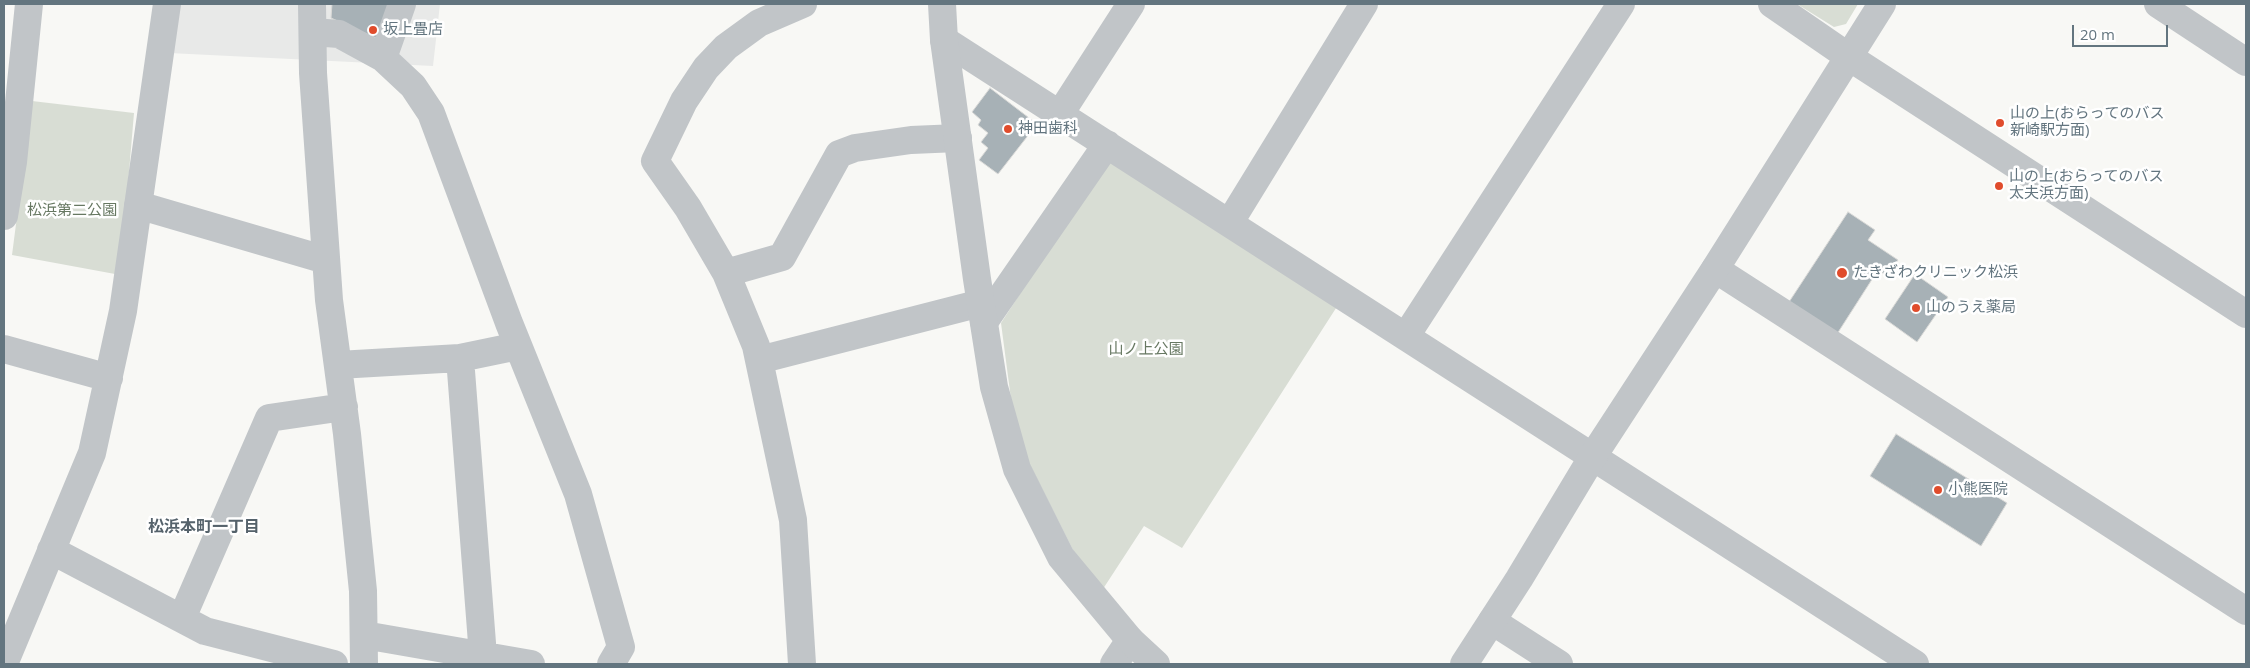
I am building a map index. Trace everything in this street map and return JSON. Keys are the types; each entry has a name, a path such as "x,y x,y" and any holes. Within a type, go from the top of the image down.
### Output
{"street":[{"path":"5,201 29,4"},
{"path":"4,664 92,453 123,311 167,4"},
{"path":"312,4 313,73 328,300 344,407 363,591 364,664"},
{"path":"383,58 402,4"},
{"path":"802,664 793,520 756,346 726,273 688,208 655,161 684,101 706,68 726,47 759,23 803,4"},
{"path":"942,4 944,40 982,313 994,387 1017,469 1061,557 1130,640 1156,664"},
{"path":"1060,114 1132,4"},
{"path":"1230,222 1364,4"},
{"path":"1406,336 1620,4"},
{"path":"1772,4 1850,57 2246,314"},
{"path":"1464,664 1882,4"},
{"path":"2158,4 2246,62"},
{"path":"313,32 339,34 383,58 413,86 431,113 518,346 578,494 621,647 611,664"},
{"path":"944,40 1230,222 1915,664"},
{"path":"726,273 782,257 840,154 855,148 911,140 958,138"},
{"path":"758,360 982,313 1106,144"},
{"path":"138,205 326,260"},
{"path":"1715,269 2246,612"},
{"path":"338,365 460,358 518,346"},
{"path":"4,349 108,378"},
{"path":"460,358 483,656"},
{"path":"182,618 270,418 344,407"},
{"path":"51,550 205,630 334,664"},
{"path":"1492,621 1560,664"},
{"path":"364,635 517,663"},
{"path":"1114,664 1130,640"}],"shaded area":[{"path":"175,4 440,4 433,66 169,53"}],"green space":[{"path":"1797,4 1858,4 1846,24 1834,27"},
{"name":"松浜第二公園","path":"32,101 134,113 125,219 115,274 12,255"},
{"name":"山ノ上公園","path":"1109,157 1338,305 1182,548 1144,526 1101,592 1075,554 1025,455 1011,399 1001,323"}],"building":[{"name":"坂上畳店","path":"332,4 396,4 385,42 331,18"},
{"name":"神田歯科","path":"990,88 1037,124 998,174 979,160 988,148 981,142 988,133 978,125 981,120 972,112"},
{"name":"たきざわクリニック松浜","path":"1848,212 1875,230 1868,240 1898,260 1887,276 1878,270 1837,334 1789,302"},
{"name":"山のうえ薬局","path":"1915,274 1948,297 1917,342 1885,319"},
{"name":"小熊医院","path":"1896,434 2007,503 1981,546 1870,476"}],"place":[{"name":"坂上畳店","path":"373,30"},
{"name":"山の上(おらってのバス 新崎駅方面)","path":"2000,123"},
{"name":"神田歯科","path":"1008,129"},
{"name":"山の上(おらってのバス 太夫浜方面)","path":"1999,186"},
{"name":"たきざわクリニック松浜","path":"1842,273"},
{"name":"山のうえ薬局","path":"1916,308"},
{"name":"小熊医院","path":"1938,490"}],"district":[{"name":"松浜本町一丁目","path":"204,527"}]}
